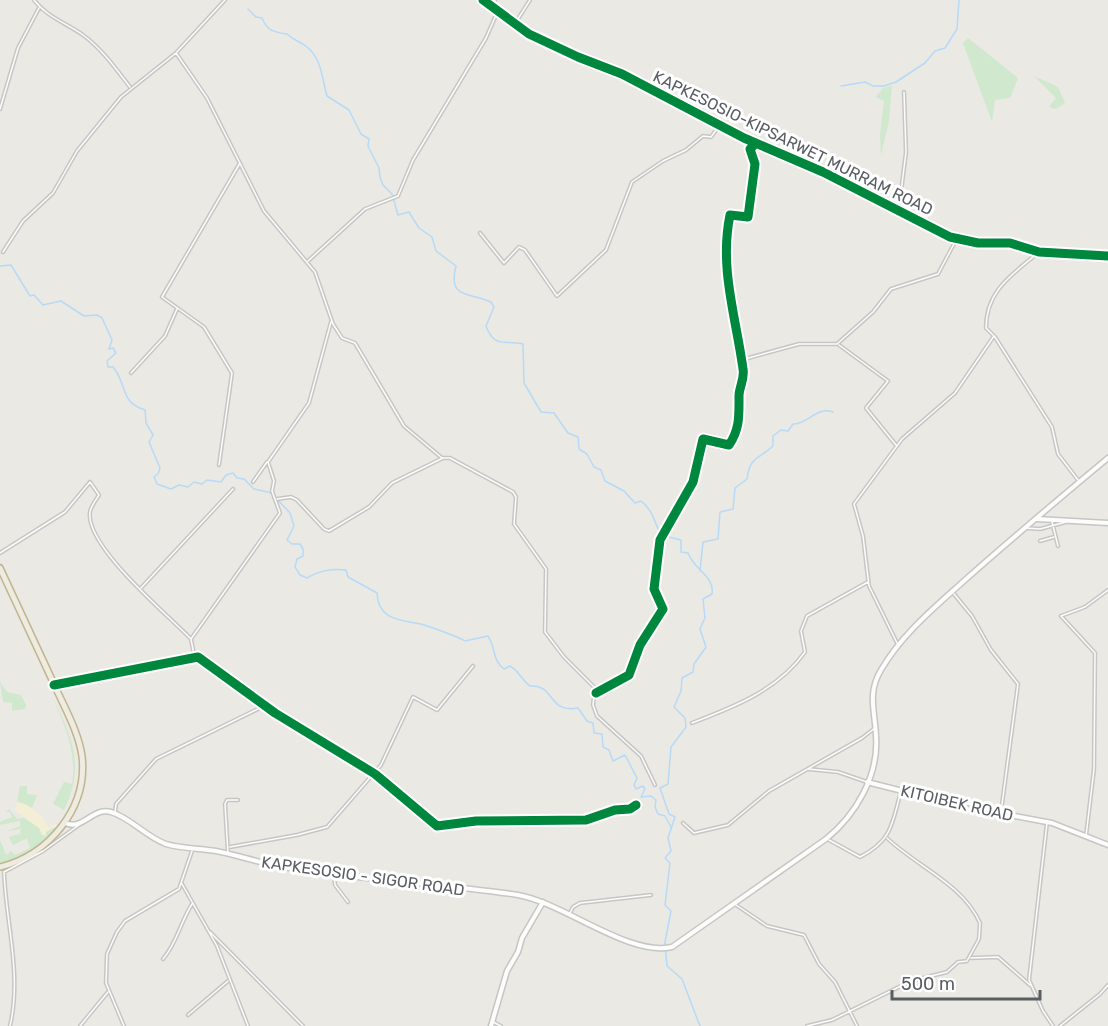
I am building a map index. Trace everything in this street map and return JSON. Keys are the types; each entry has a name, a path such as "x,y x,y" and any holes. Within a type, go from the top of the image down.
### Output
{"highway":[{"path":"0,568 71,721 82,759 77,796 65,823 32,855 0,867"}],"main road":[{"name":"KAPKESOSIO-KIPSARWET MURRAM ROAD","path":"483,0 515,25 572,55 622,74 756,143 816,169 956,239 978,243 1010,243 1039,252 1108,256"},
{"path":"735,903 826,839 850,816 876,759 872,689 882,667 898,645 952,592 1108,458"},
{"path":"1036,519 1108,523"},
{"name":"KITOIBEK ROAD","path":"867,783 939,800 977,804 1001,813 1047,822 1108,845"},
{"path":"65,823 80,824 101,812 115,814"},
{"name":"KAPKESOSIO - SIGOR ROAD","path":"115,814 160,841 279,866 499,893 543,902 633,942 666,948 735,903"},
{"path":"491,1024 507,971 518,952 522,938 543,902"}],"street":[{"path":"34,0 40,7 85,36 111,62 131,87"},
{"path":"3,252 23,221 53,193 77,152 131,87 176,52 225,0"},
{"path":"307,261 365,209 398,196 413,160 489,33 496,11 495,0"},
{"path":"515,25 530,0"},
{"path":"0,109 18,48 40,7"},
{"path":"176,52 207,98 264,211 307,261 322,289 331,321 342,338 355,343 404,426 443,458"},
{"path":"898,212 906,152 904,92"},
{"path":"480,233 504,263 519,247 525,250 557,296 606,250 633,181 666,159 686,150 704,136 710,137 720,125"},
{"path":"596,693 629,675 640,645 663,609 654,588 660,540 694,480 703,439 728,445 739,423 739,396 744,374 725,248 730,214 748,217 755,164 750,149 756,143"},
{"path":"219,465 232,374 211,334 162,296 240,162"},
{"path":"837,344 873,312 890,290 938,274 956,239"},
{"path":"1039,252 1007,276 997,289 986,325 1051,424 1058,454 1079,482"},
{"path":"132,373 167,332 177,308"},
{"path":"253,482 309,404 331,321"},
{"path":"898,645 868,582 863,536 854,504 896,446 955,393 994,336"},
{"path":"741,360 799,344 837,344 888,381 866,408 896,446"},
{"path":"277,499 291,497 297,500 324,529 330,531 369,507 392,483 443,458 455,459 514,494 513,522 546,569 545,632 564,657 594,686 596,693 593,705 597,716 641,756 655,785"},
{"path":"191,639 281,511 272,491 274,481 268,462"},
{"path":"0,553 66,512 90,482 99,495 90,511 93,527 107,553 191,639 195,657 264,706 375,774 437,826 476,821 586,820 613,811 630,809 636,805"},
{"path":"140,589 233,489"},
{"path":"1050,519 1058,546"},
{"path":"1026,528 1052,526 1069,520"},
{"path":"1040,541 1055,537"},
{"path":"692,723 741,704 778,680 805,652 801,631 807,615 868,582"},
{"path":"1086,837 1094,769 1095,653 1061,616 1085,607 1108,590"},
{"path":"952,592 972,616 991,650 1018,684 1001,813"},
{"path":"54,685 195,657"},
{"path":"230,847 324,828 375,774 387,757 413,697 438,710 473,666"},
{"path":"115,814 116,804 156,759 264,706"},
{"path":"683,823 694,833 728,825 765,793 876,728"},
{"path":"807,769 838,772 867,783"},
{"path":"826,839 861,857 887,838 901,790"},
{"path":"228,854 230,847 226,803 238,800"},
{"path":"1030,985 1047,822"},
{"path":"10,1026 15,993 15,966 4,872 43,851 80,824"},
{"path":"807,1026 827,1021 900,989 911,981 950,970 958,962 965,962 970,958 980,935 976,916 951,888 887,838"},
{"path":"124,1026 108,992 104,972 105,960 119,927 134,915 174,893 182,883 192,848"},
{"path":"333,873 335,885 348,902"},
{"path":"182,883 210,932 248,1026"},
{"path":"570,914 573,907 580,903 628,900 651,895"},
{"path":"735,903 767,926 804,935 819,964 835,982 857,1026"},
{"path":"163,959 174,947 178,929 192,904"},
{"path":"210,932 303,1026"},
{"path":"970,958 998,957 1030,985 1053,1026"},
{"path":"188,1015 229,980"},
{"path":"1060,1026 1108,985"},
{"path":"80,1026 108,992"},
{"path":"491,1024 501,1026"}],"green space":[{"path":"968,38 1018,78 1010,98 995,100 992,122 963,43"},
{"path":"1034,76 1058,87 1065,103 1056,109 1049,107 1056,98"},
{"path":"892,86 889,121 881,155 880,135 884,101 876,97 883,88"},
{"path":"0,682 7,692 21,695 26,705 25,709 12,711 12,703 3,702"},
{"path":"53,698 71,740 74,753 74,780 64,810 53,804 64,782 72,784 73,761 69,740"},
{"path":"20,786 27,786 27,794 37,795 32,808 17,802"},
{"path":"9,809 17,819 24,818 46,832 54,827 58,829 28,854 0,864 0,840 6,855 11,851 15,855 30,848 27,838 13,845 9,837 20,834 21,829 7,831 20,826 20,821 0,825 0,822 12,817 10,812 6,812"}],"sand":[{"path":"17,802 37,812 48,828 56,824 60,826 58,829 55,827 46,832 46,836 42,835 39,828 15,810"}],"waterway":[{"path":"841,86 865,82 873,86 884,86 896,82 925,63 935,51 945,48 957,29 959,0"},
{"path":"248,9 256,17 262,18 269,28 287,34 304,45 316,57 327,96 349,110 361,134 369,139 368,146 379,168 383,185 392,194 398,215 409,212 419,228 432,237 436,251 456,266 454,277 458,290 491,302 494,307 486,326 493,338 497,341 523,344 524,383 541,412 554,413 568,433 578,437 579,449 587,454 594,467 601,470 605,481 624,491 635,503 641,501 645,505 651,512 661,535 681,540 681,552 688,553 710,582 712,594 703,599 705,618 700,629 706,647 694,664 693,672 682,678 681,691 674,707 685,718 686,727 671,747 668,784 660,788 669,814 675,817 668,838 671,851 665,858 670,863 665,905 671,911 665,942 667,966 682,979 700,1026"},
{"path":"0,266 11,265 30,296 34,295 43,305 61,301 84,316 97,315 102,318 112,340 109,349 113,348 116,353 107,361 108,367 113,367 118,374 127,398 137,407 145,410 146,423 153,435 149,442 160,468 154,477 157,484 171,489 179,485 188,487 194,482 202,484 207,480 221,482 226,475 233,473 237,478 244,479 254,489 272,493"},
{"path":"700,571 703,542 718,539 720,512 733,509 735,488 747,479 753,462 773,446 773,436 781,430 788,431 793,424 817,413 833,412"},
{"path":"275,497 290,513 294,526 287,540 292,544 300,544 303,549 303,556 297,559 295,567 300,575 307,578 326,571 346,570 348,577 377,593 381,609 398,620 425,625 465,641 488,636 496,658 504,669 510,666 530,686 544,689 561,707 578,708 587,721 593,723 594,733 602,734 603,747 609,750 613,761 625,755 637,778 634,785 636,789 643,786 645,789 641,797 651,796 656,800 655,807 658,814 665,816 671,827"}],"cycle path":[{"path":"483,0 529,34 622,74 744,138 823,172 950,237 978,243 1010,243 1039,252 1108,256"},
{"path":"596,693 629,675 640,645 663,609 654,589 660,540 693,482 703,439 729,445 737,427 743,373 727,273 727,235 730,215 748,217 755,164 750,149 756,143"},
{"path":"54,685 198,657 275,713 375,774 437,826 476,821 586,820 615,810 630,809 636,805"}]}
